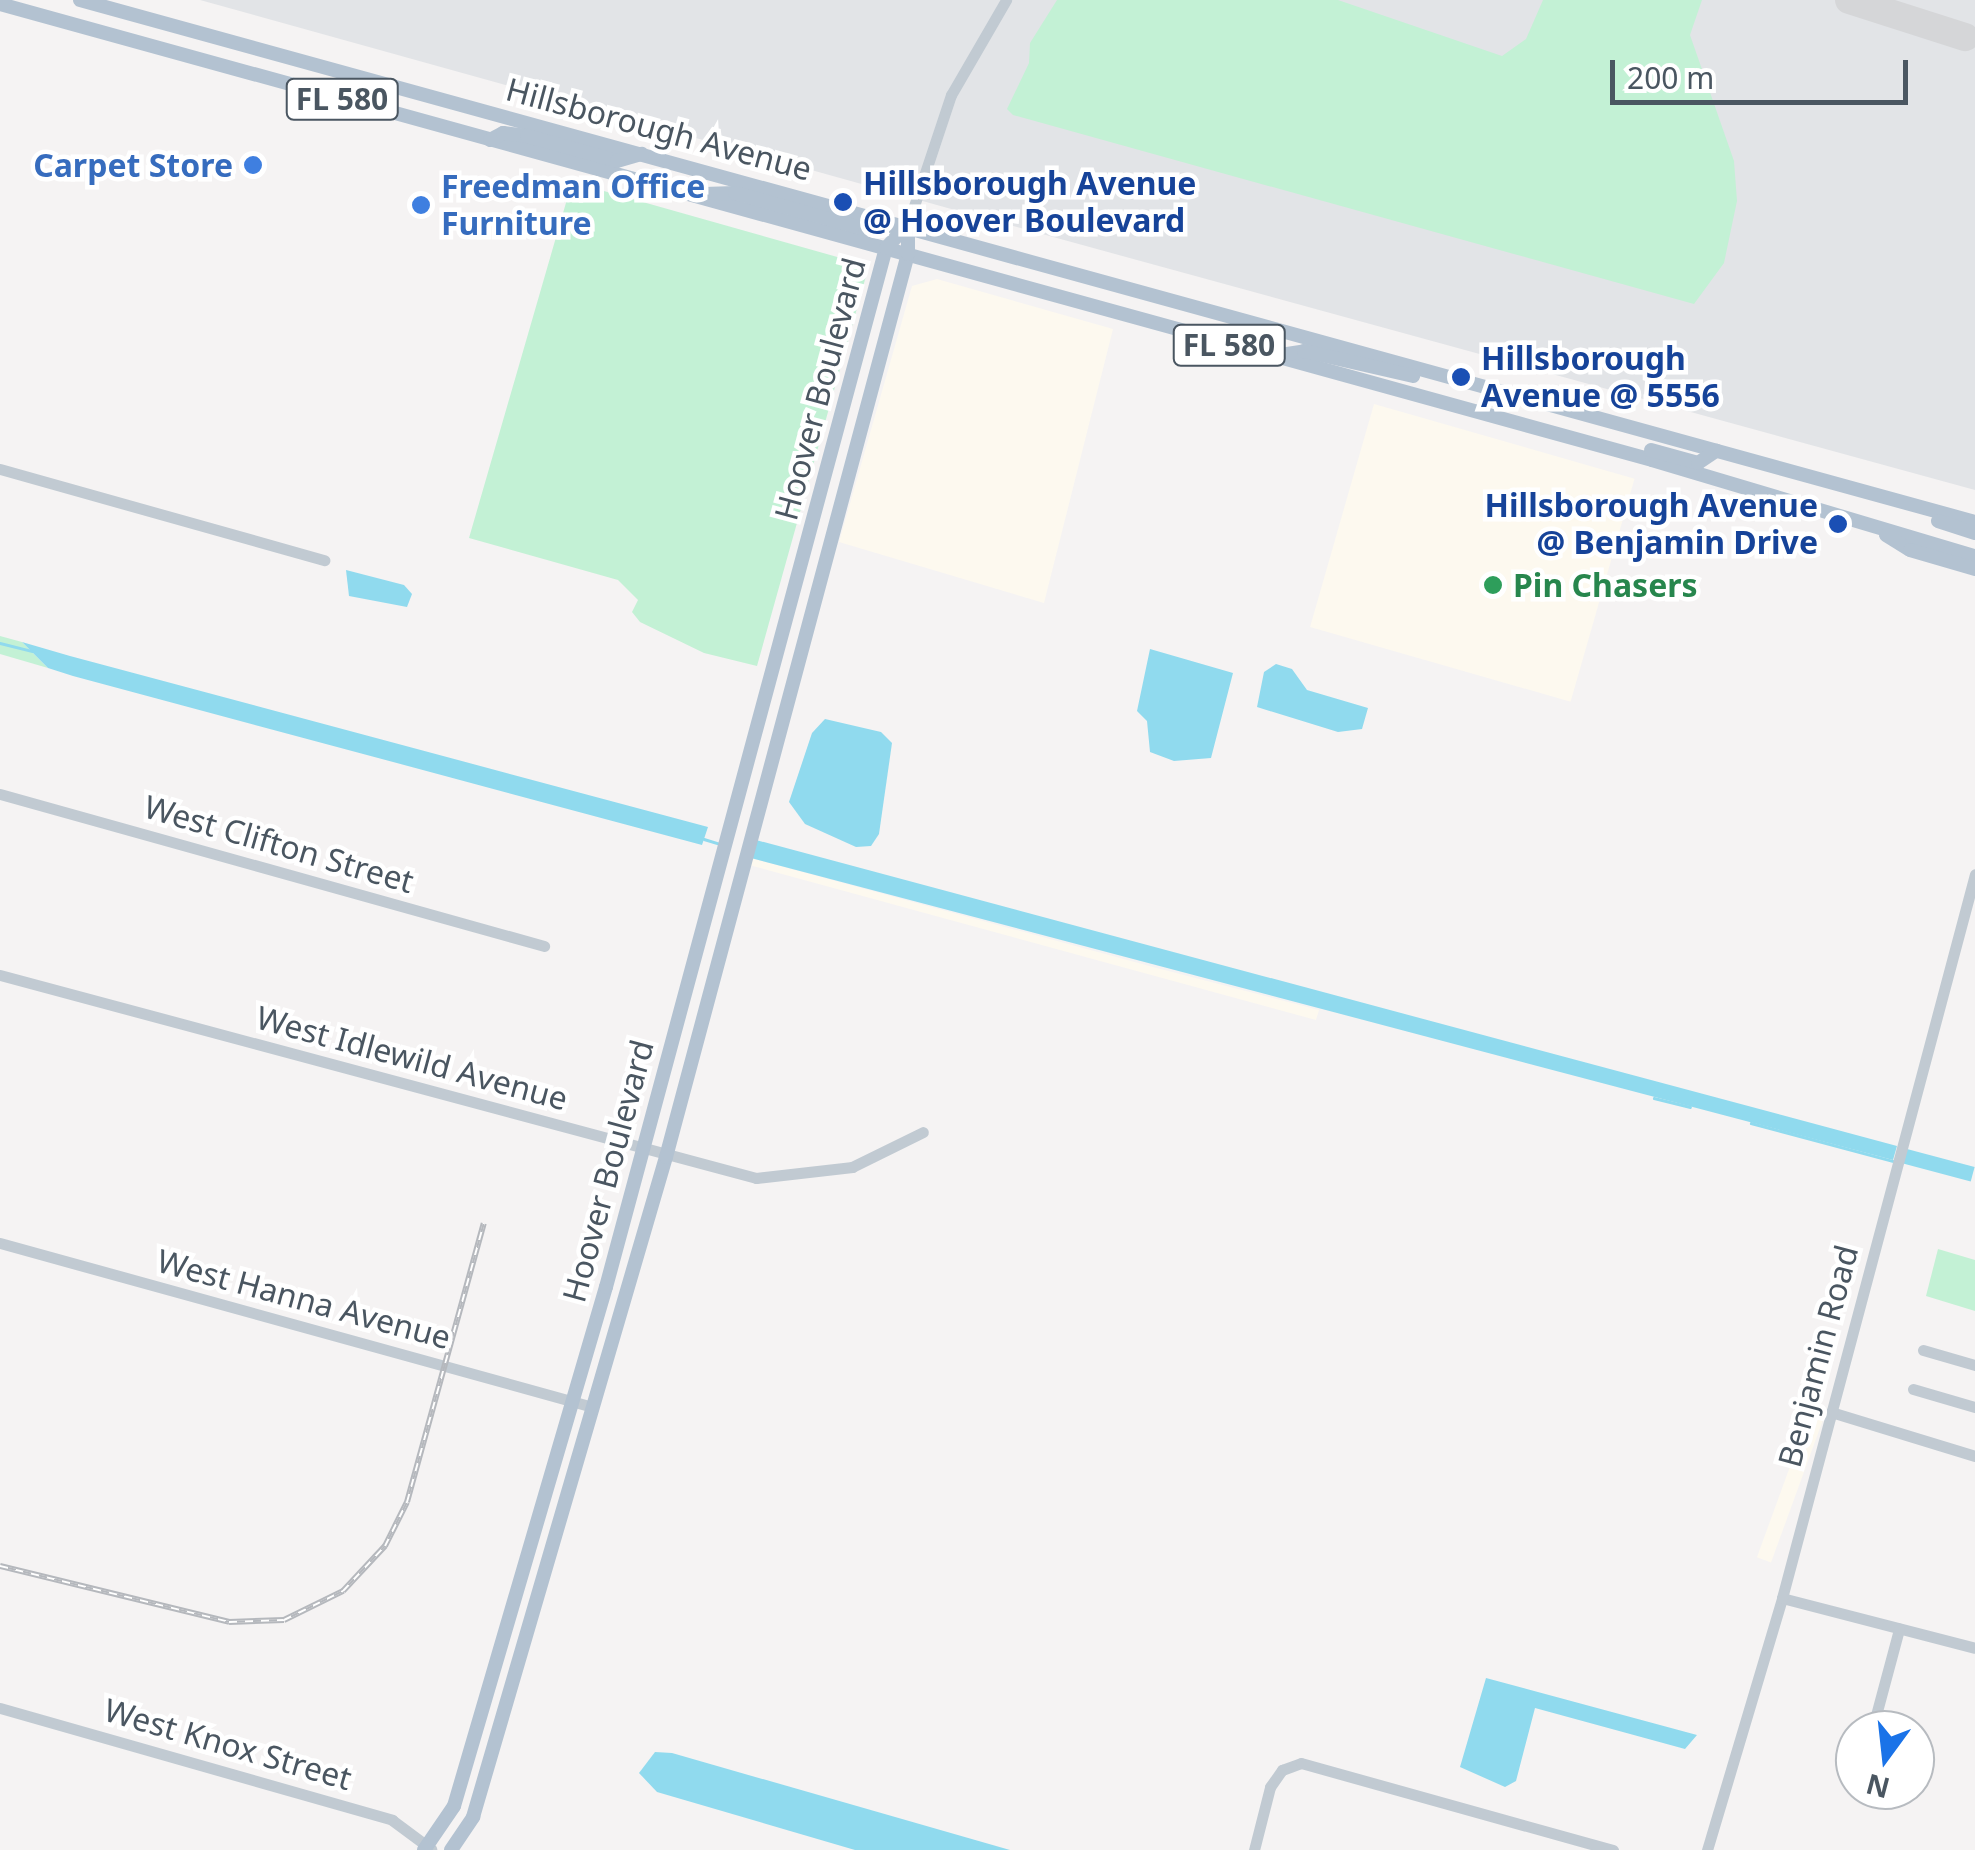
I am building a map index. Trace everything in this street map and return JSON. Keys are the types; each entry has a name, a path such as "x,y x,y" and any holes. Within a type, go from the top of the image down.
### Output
{"main road":[{"name":"Hillsborough Avenue","path":"80,0 908,224 1434,376 1975,522"},
{"name":"Hillsborough Avenue","path":"0,4 1573,439 1975,556"},
{"path":"490,140 515,134 617,162 642,154"},
{"path":"684,194 735,193 865,229 908,224"},
{"name":"Hoover Boulevard","path":"428,1849 454,1806 573,1400 886,248 908,224"},
{"name":"Hoover Boulevard","path":"451,1850 473,1816 666,1157 738,870 908,254 908,224"},
{"path":"1274,356 1294,350 1394,374 1434,376"},
{"path":"1573,439 1593,435 1698,463 1716,451"},
{"path":"1793,472 1975,534"},
{"path":"1868,524 1910,550 1975,569"}],"street":[{"path":"908,224 951,95 1006,0"},
{"path":"0,469 324,560"},
{"name":"West Clifton Street","path":"0,794 544,946"},
{"name":"Benjamin Road","path":"1706,1850 1782,1598 1975,874"},
{"name":"West Idlewild Avenue","path":"0,975 666,1157 756,1178 796,1178 852,1167 923,1132"},
{"name":"West Hanna Avenue","path":"0,1243 594,1406"},
{"path":"1924,1350 1975,1365"},
{"path":"1912,1389 1975,1407"},
{"path":"1831,1412 1975,1456"},
{"path":"1782,1598 1975,1648"},
{"path":"1877,1710 1899,1628"},
{"name":"West Knox Street","path":"0,1708 392,1820 428,1849"},
{"path":"1254,1850 1270,1788 1282,1770 1301,1763 1613,1850"}],"shaded area":[{"path":"200,0 1975,0 1975,490 962,212"},
{"path":"937,279 1113,329 1044,603 839,542 912,286"},
{"path":"1374,404 1635,479 1571,702 1310,627"},
{"path":"751,858 1319,1010 1316,1020 749,865"},
{"path":"1812,1406 1826,1411 1771,1562 1757,1557"}],"green space":[{"path":"1057,0 1338,0 1502,56 1526,39 1543,0 1702,0 1690,35 1734,161 1737,201 1724,263 1694,304 1013,115 1007,109 1029,63 1030,43"},
{"path":"572,182 855,262 866,276 757,666 704,653 640,622 632,612 638,600 618,580 469,538"},
{"path":"0,636 22,642 48,668 0,654"},
{"path":"1938,1249 1975,1260 1975,1311 1926,1296"}],"water":[{"path":"346,570 404,585 412,594 407,607 349,596"},
{"path":"22,642 708,827 702,845 73,676 48,668"},
{"path":"1150,649 1233,673 1211,758 1174,761 1150,752 1147,721 1137,711"},
{"path":"1276,664 1292,669 1307,690 1368,708 1362,729 1338,732 1257,707 1264,672"},
{"path":"825,719 881,732 892,743 879,834 871,846 856,847 805,824 789,802 812,733"},
{"path":"756,840 1897,1146 1893,1160 751,858"},
{"path":"1907,1149 1975,1167 1971,1182 1903,1163"},
{"path":"1486,1678 1697,1735 1685,1749 1535,1708 1516,1781 1505,1787 1460,1767"},
{"path":"655,1752 672,1753 1010,1850 855,1850 657,1792 639,1773"}],"waterway":[{"path":"0,643 32,651"},
{"path":"704,839 720,844"},
{"path":"1654,1098 1690,1107"},
{"path":"1751,1123 1893,1161"}],"taxiway":[{"path":"1849,0 1965,37"}],"railway":[{"path":"0,1566 229,1622 284,1620 343,1591 385,1546 407,1502 484,1223"}],"place":[{"name":"Carpet Store","path":"253,165"},
{"name":"Hillsborough Avenue @ Hoover Boulevard","path":"843,202"},
{"name":"Freedman Office Furniture","path":"421,205"},
{"name":"Hillsborough Avenue @ 5556","path":"1461,377"},
{"name":"Hillsborough Avenue @ Benjamin Drive","path":"1838,524"},
{"name":"Pin Chasers","path":"1493,585"}]}
